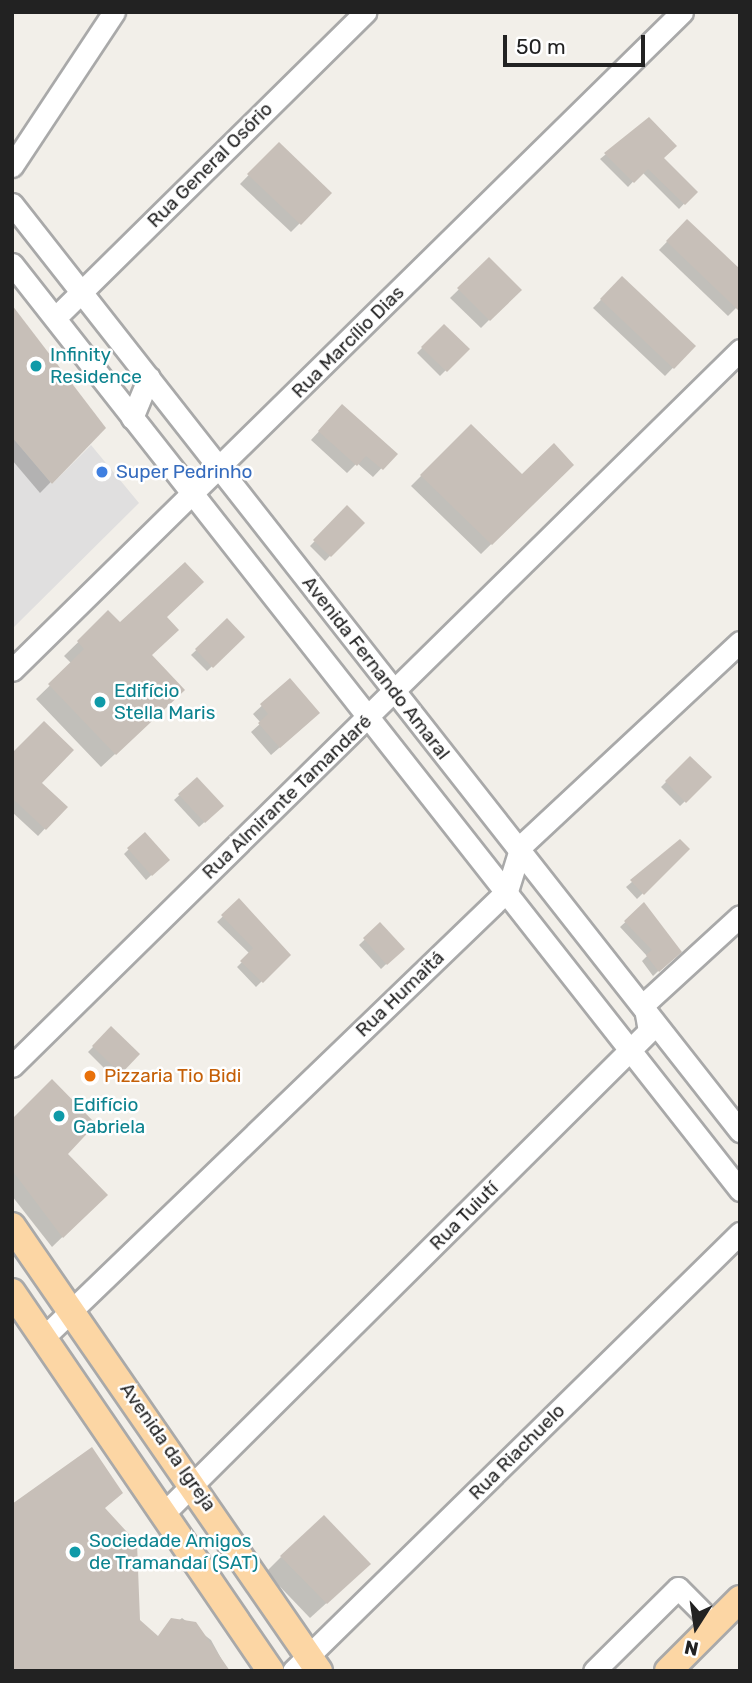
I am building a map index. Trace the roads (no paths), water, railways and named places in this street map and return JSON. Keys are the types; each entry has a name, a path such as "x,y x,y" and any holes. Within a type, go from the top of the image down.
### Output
{"main road":[{"name":"Avenida da Igreja","path":"12,1226 196,1484 307,1666"},
{"name":"Avenida da Igreja","path":"12,1292 166,1511 271,1671"},
{"path":"673,1669 740,1599"}],"street":[{"path":"12,166 114,12"},
{"name":"Rua General Osório","path":"55,318 365,12"},
{"name":"Rua Marcílio Dias","path":"12,670 682,12"},
{"name":"Avenida Fernando Amaral","path":"12,204 393,693 521,846 740,1131"},
{"name":"Avenida Fernando Amaral","path":"12,264 132,418 372,714 740,1190"},
{"name":"Rua Almirante Tamandaré","path":"12,1066 740,350"},
{"path":"132,418 149,377"},
{"name":"Rua Humaitá","path":"44,1337 507,891 521,846 740,642"},
{"path":"643,1004 740,916"},
{"name":"Rua Tuiutí","path":"166,1511 649,1031 643,1004"},
{"name":"Rua Riachuelo","path":"307,1666 740,1233"},
{"path":"594,1671 678,1588 714,1624"}],"place":[{"name":"Infinity Residence","path":"36,366"},
{"name":"Super Pedrinho","path":"102,472"},
{"name":"Edifício Stella Maris","path":"100,702"},
{"name":"Pizzaria Tio Bidi","path":"90,1076"},
{"name":"Edifício Gabriela","path":"59,1116"},
{"name":"Sociedade Amigos de Tramandaí (SAT)","path":"75,1552"}]}
